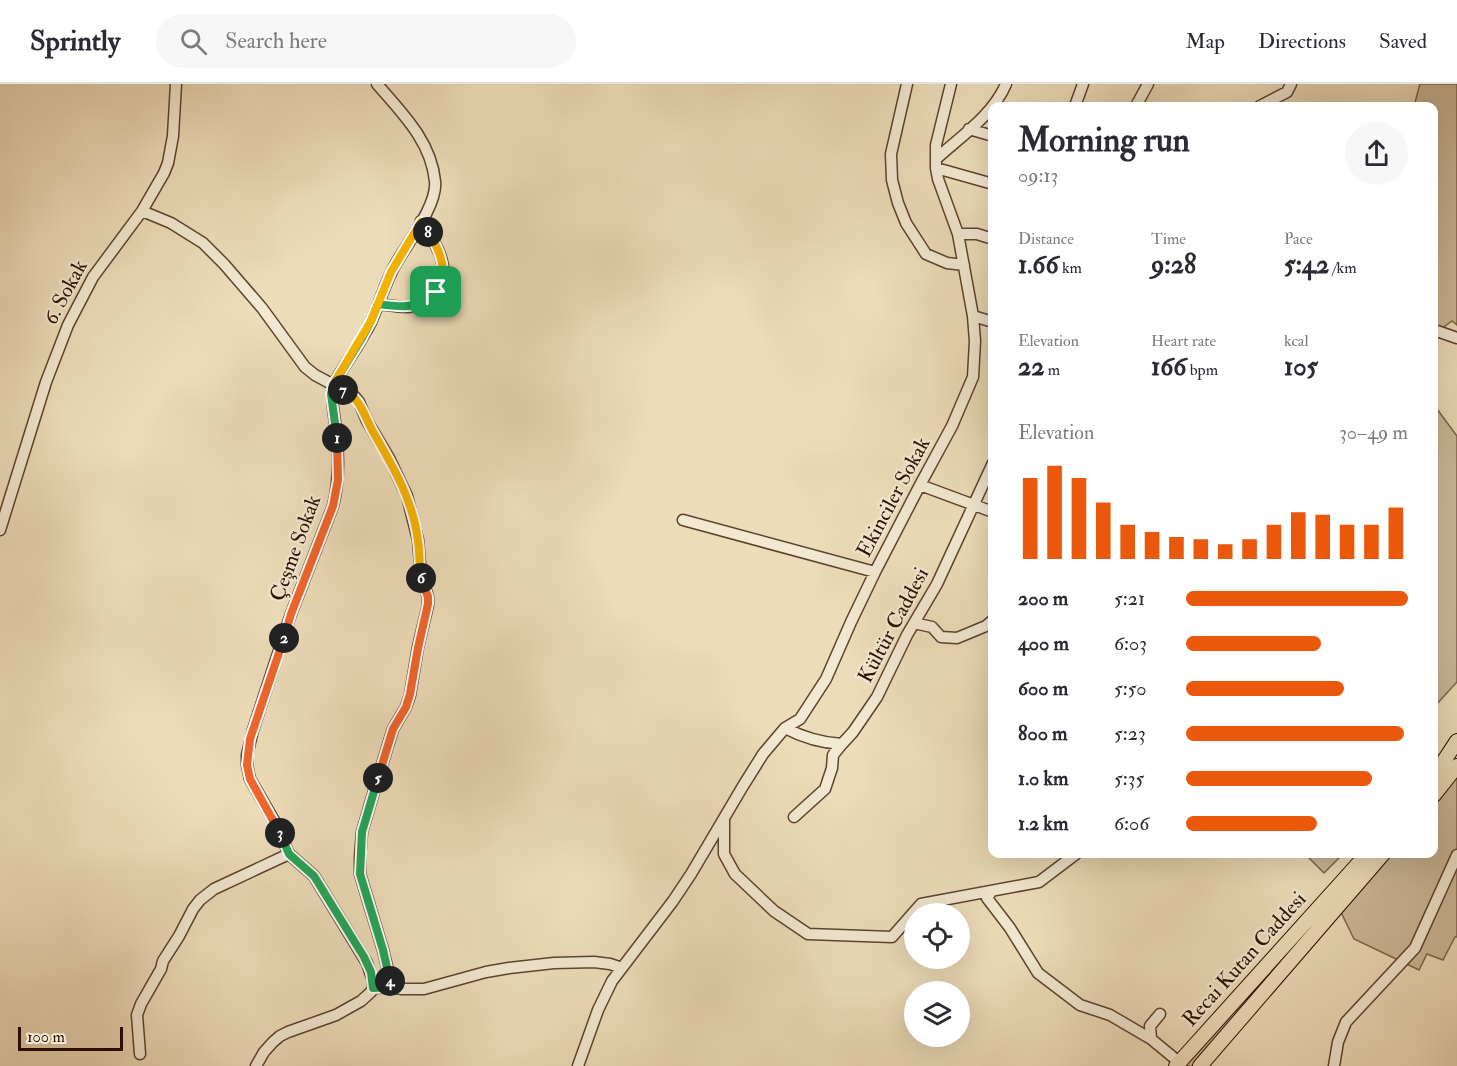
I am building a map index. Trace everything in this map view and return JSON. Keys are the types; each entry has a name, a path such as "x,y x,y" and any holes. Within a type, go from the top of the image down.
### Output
{"main road":[{"path":"1438,770 1457,741"},
{"path":"1438,790 1457,766"},
{"name":"Recai Kutan Caddesi","path":"1178,1064 1363,858"},
{"name":"Recai Kutan Caddesi","path":"1200,1066 1380,858"}],"street":[{"name":"6. Sokak","path":"0,530 46,382 68,325 93,277 142,210 168,163 173,136 176,84"},
{"path":"333,385 367,329 401,253 421,222 434,195 436,183 423,143 377,84"},
{"path":"907,84 891,154 892,180 898,203 906,223 926,254 947,263 964,265"},
{"path":"936,163 936,145 951,84"},
{"path":"995,102 1006,84"},
{"path":"1077,102 1083,84"},
{"path":"1138,102 1149,84"},
{"path":"1269,102 1287,92 1292,84"},
{"path":"936,163 988,112"},
{"path":"969,129 988,135"},
{"path":"936,163 988,182"},
{"name":"Ekinciler Sokak","path":"578,1066 598,1010 612,981 692,874 763,754 785,728 800,718 826,679 875,572 952,426 973,377 974,316 958,234 938,179 936,163"},
{"path":"142,210 171,223 203,243 262,308 305,367 354,396 402,482 407,496 418,540 421,575 428,604 410,694 406,707 393,729 366,816 361,843 360,874 392,987"},
{"path":"378,304 415,306 431,298 440,287 444,272 439,253 432,237 421,222"},
{"path":"958,234 977,234 988,237"},
{"path":"974,316 988,320"},
{"path":"1438,331 1457,338"},
{"name":"Çeşme Sokak","path":"333,385 331,394 337,436 337,489 333,506 291,614 248,747 247,765 250,779 276,824 289,854 314,876 368,963 373,988"},
{"name":"Kültür Caddesi","path":"794,817 825,789 832,768 833,755 853,732 877,697 914,622 937,584 988,474"},
{"path":"920,486 988,510"},
{"path":"683,520 875,572"},
{"path":"914,622 932,627 941,637 957,638 988,624"},
{"path":"785,728 799,735 842,744"},
{"path":"724,817 724,854 735,874 774,911 808,934 892,937 921,904 1039,882 1071,858"},
{"path":"140,1054 137,1015 141,1004 193,909 205,895 214,889 289,854"},
{"path":"1334,1066 1338,1042 1346,1022 1415,948 1457,855"},
{"path":"991,892 987,898 1010,928 1038,973 1080,1005 1110,1016 1150,1039 1178,1064"},
{"path":"256,1066 264,1052 280,1036 336,1015 361,1001 373,988 424,989 486,972 554,963 594,962 622,968"},
{"path":"1150,1039 1150,1026 1160,1014"}],"shaded area":[{"path":"1420,84 1457,84 1457,325 1452,321 1438,331 1438,102 1415,102"},
{"path":"1438,410 1457,436 1457,682 1438,703"},
{"path":"1457,765 1457,937 1443,960 1427,954 1419,970 1354,939 1338,906 1379,858 1438,858 1438,787"},
{"path":"1309,858 1339,858 1324,873"},
{"path":"1359,867 1363,871 1193,1066 1185,1066"}],"route":[{"path":"436,292 431,298 415,306 378,304 362,338 333,385 331,394 337,436 337,489 333,506 291,614 248,747 247,765 250,779 276,824 289,854 314,876 368,963 373,988 392,987 370,902 360,874 362,832 393,729 406,707 410,694 428,597 423,586 414,520 402,482 367,421 359,402 354,396 333,385 350,356 362,338 391,272 421,222 432,237 442,262 444,276 436,292"}]}
